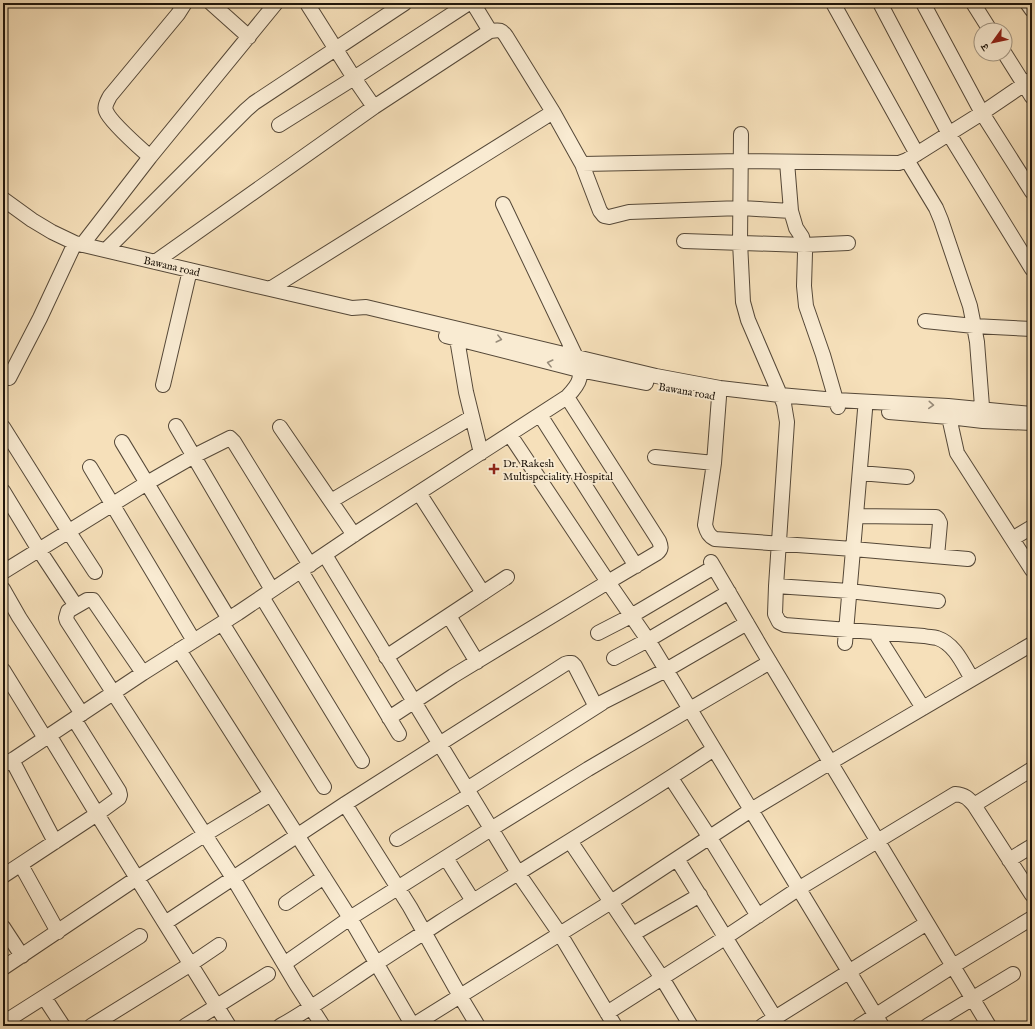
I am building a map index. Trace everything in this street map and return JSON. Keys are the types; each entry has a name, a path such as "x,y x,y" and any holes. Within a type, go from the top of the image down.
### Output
{"street":[{"path":"150,157 110,117 105,110 106,103 110,96 178,14 185,3"},
{"path":"211,3 249,37"},
{"path":"9,378 78,244 276,3"},
{"path":"106,250 246,110 272,90 405,3"},
{"path":"279,126 469,3"},
{"path":"473,3 490,32"},
{"path":"833,3 912,157 941,220 970,306 977,342 983,415"},
{"path":"880,3 949,134 1032,269"},
{"path":"923,3 982,113 1032,192"},
{"path":"973,3 985,22"},
{"path":"1027,3 1032,10"},
{"path":"308,5 374,107"},
{"path":"155,262 374,107 490,32 498,30 503,32 506,36 553,112 582,164 600,211 604,216 629,212 741,208 791,211"},
{"path":"1011,62 1028,82 1032,97"},
{"path":"582,164 741,161 899,163 912,157 949,134 1028,82"},
{"path":"270,289 553,112"},
{"path":"741,134 740,242 742,292 745,311 782,400 787,422 775,614 779,622 785,625 846,636 875,632 924,636 938,639 950,646 956,652 972,679"},
{"path":"787,162 791,211 796,228 802,237 804,245 804,286 806,306 823,355 837,404"},
{"name":"Bawana road","path":"3,199 32,220 52,232 78,244 352,308 366,307 578,364"},
{"path":"55,842 6,761 47,737 114,694 143,673 568,397 576,387 580,379 578,364 503,204"},
{"path":"684,241 804,245 848,243"},
{"path":"163,385 190,270"},
{"name":"Bawana road","path":"352,308 366,316 457,339 612,371 719,396 949,411 983,415 1032,424"},
{"path":"925,321 974,326 1032,329"},
{"path":"457,339 466,392 481,453"},
{"name":"Bawana road","path":"612,371 656,376 782,400"},
{"path":"719,396 714,463 705,525 706,531 710,536 715,539 968,559"},
{"path":"389,718 477,662 608,582 657,554 660,550 661,546 659,540 568,397"},
{"name":"Bawana road","path":"837,404 865,410 949,411"},
{"path":"846,636 865,410"},
{"path":"949,411 957,453 1032,570"},
{"name":"Bawana road","path":"983,415 1032,414"},
{"path":"540,415 636,566"},
{"path":"331,501 472,417"},
{"path":"176,426 194,456 267,593 362,761"},
{"path":"3,427 95,572"},
{"path":"280,427 354,535"},
{"path":"510,435 648,640 879,1021"},
{"path":"3,572 147,483 194,456 230,438 306,568 399,734"},
{"path":"122,442 147,483 225,621 324,787"},
{"path":"655,458 714,463"},
{"path":"90,467 194,641"},
{"path":"860,474 907,477"},
{"path":"3,491 39,550 76,606"},
{"path":"419,493 483,593"},
{"path":"856,516 936,517 940,523 937,556"},
{"path":"1012,539 1032,527"},
{"path":"325,555 468,792 518,872 560,934 615,1026"},
{"path":"598,633 631,616 713,564 770,662 989,1026"},
{"path":"386,657 507,577"},
{"path":"776,586 849,591 938,601"},
{"path":"3,589 78,716 119,790 120,795 119,798 97,814 3,876"},
{"path":"614,658 648,640 729,592"},
{"path":"143,673 93,600 87,600 68,611 66,618 233,878 323,1026"},
{"path":"449,616 477,662"},
{"path":"396,839 602,703 666,670 747,623"},
{"path":"875,632 923,708"},
{"path":"179,650 350,918 413,1026 611,902 751,810 1032,644"},
{"path":"284,964 350,918 491,829 689,708 770,662"},
{"path":"165,923 345,804 568,663 572,663 575,666 593,701 599,704 602,703"},
{"path":"3,670 138,878 229,1026"},
{"path":"280,1026 311,1008 376,963 518,872 671,778 714,749"},
{"path":"974,805 1032,769"},
{"path":"671,778 758,916"},
{"path":"3,968 204,835 271,794"},
{"path":"607,1013 798,889 955,794 968,798 974,805 1032,895"},
{"path":"345,804 398,888 478,1026"},
{"path":"570,840 662,978 691,1026"},
{"path":"1009,860 1032,846"},
{"path":"446,858 473,901"},
{"path":"677,859 777,1022"},
{"path":"20,865 58,932"},
{"path":"286,903 324,877"},
{"path":"633,934 700,895"},
{"path":"859,1026 879,1021 953,966 1032,918"},
{"path":"762,1026 777,1022 849,971 927,923"},
{"path":"3,927 22,956"},
{"path":"3,1023 140,936"},
{"path":"92,1026 219,945"},
{"path":"185,1026 268,974"},
{"path":"927,1026 1013,974"},
{"path":"44,997 63,1026"}],"place":[{"name":"Dr. Rakesh Multispeciality Hospital","path":"494,469"}]}
